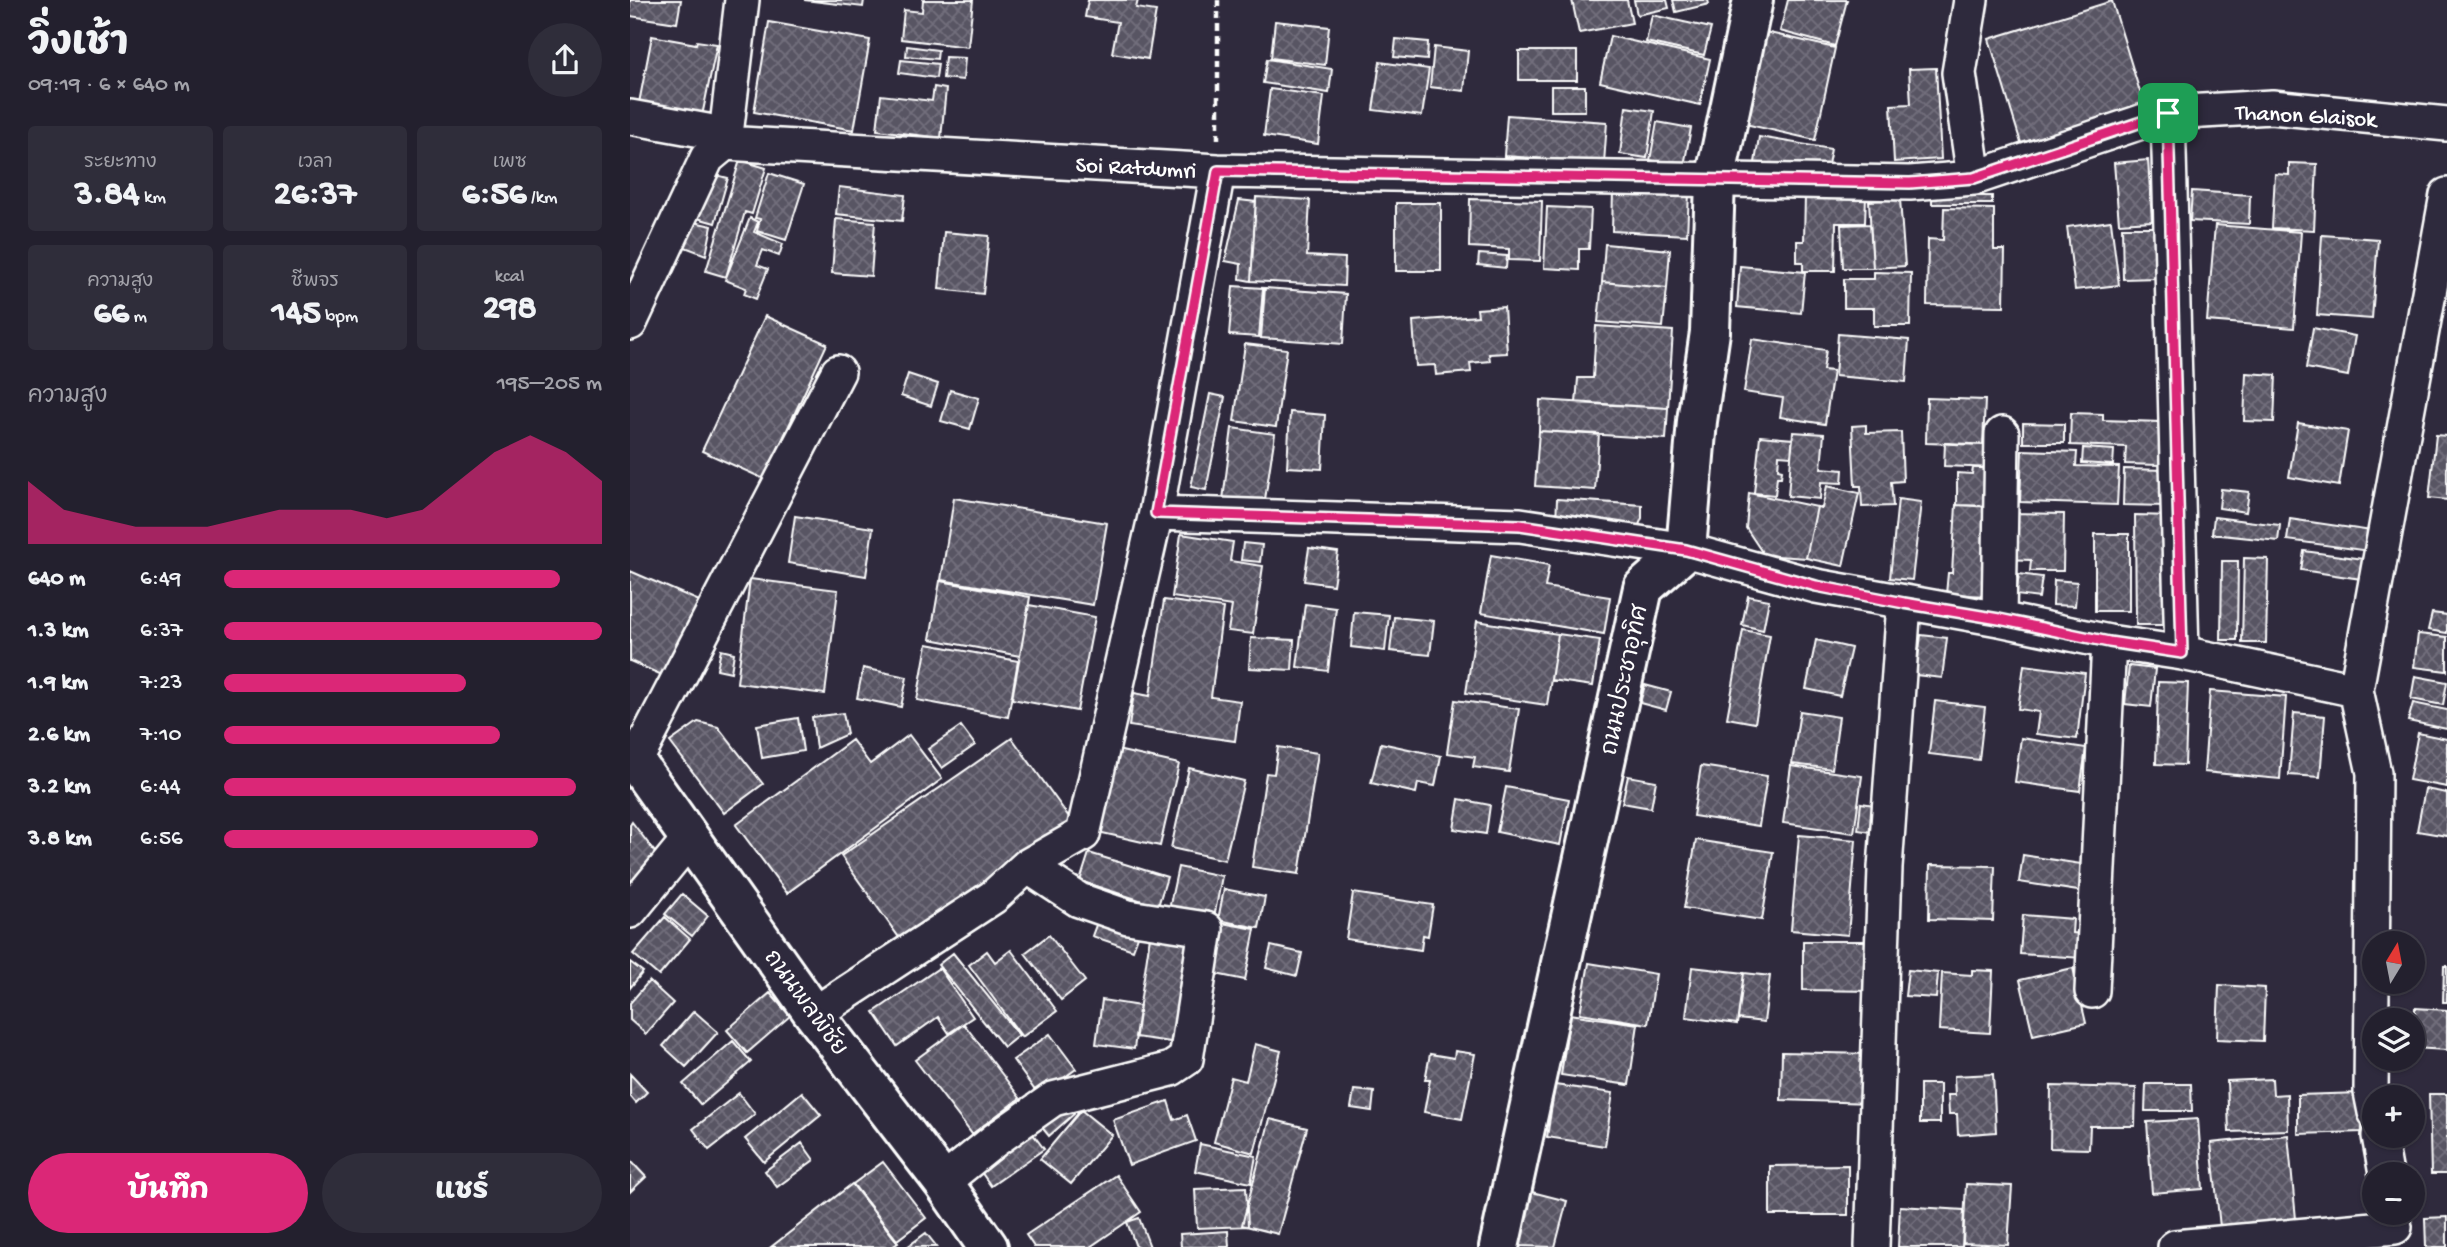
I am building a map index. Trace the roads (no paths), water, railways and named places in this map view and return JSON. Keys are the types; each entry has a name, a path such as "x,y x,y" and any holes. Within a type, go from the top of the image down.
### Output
{"street":[{"path":"630,323 707,158 725,143 742,0"},
{"path":"1686,550 1697,421 1710,332 1714,180 1753,0"},
{"path":"1970,0 1959,73 1974,178"},
{"name":"Thanon Glaisok","path":"1714,180 1910,183 1974,178 2168,113 2272,107 2447,124"},
{"path":"2168,113 2182,653"},
{"path":"630,117 707,131 725,143"},
{"name":"Soi Ratdumri","path":"725,143 1218,171 1714,180"},
{"path":"814,1014 993,897 1027,866 1083,834 1156,513 1218,171"},
{"path":"2371,1085 2374,773 2356,690 2447,195"},
{"path":"633,758 838,372"},
{"path":"1999,619 2002,434"},
{"path":"1156,513 1520,525 1686,550 1816,586 2109,642 2182,653 2356,690"},
{"name":"ถนนประชาอุทิศ","path":"1499,1247 1643,588 1686,550"},
{"path":"1872,1247 1885,868 1904,603"},
{"path":"2092,991 2109,642"},
{"name":"ถนนพลพิชัย","path":"633,758 814,1014 943,1182 988,1247"},
{"path":"630,911 690,839"},
{"path":"943,1182 995,1140 1054,1099 1171,1069 1186,1059 1206,929 1128,917 1079,900 1027,866"},
{"path":"2175,1247 2394,1229"}]}
